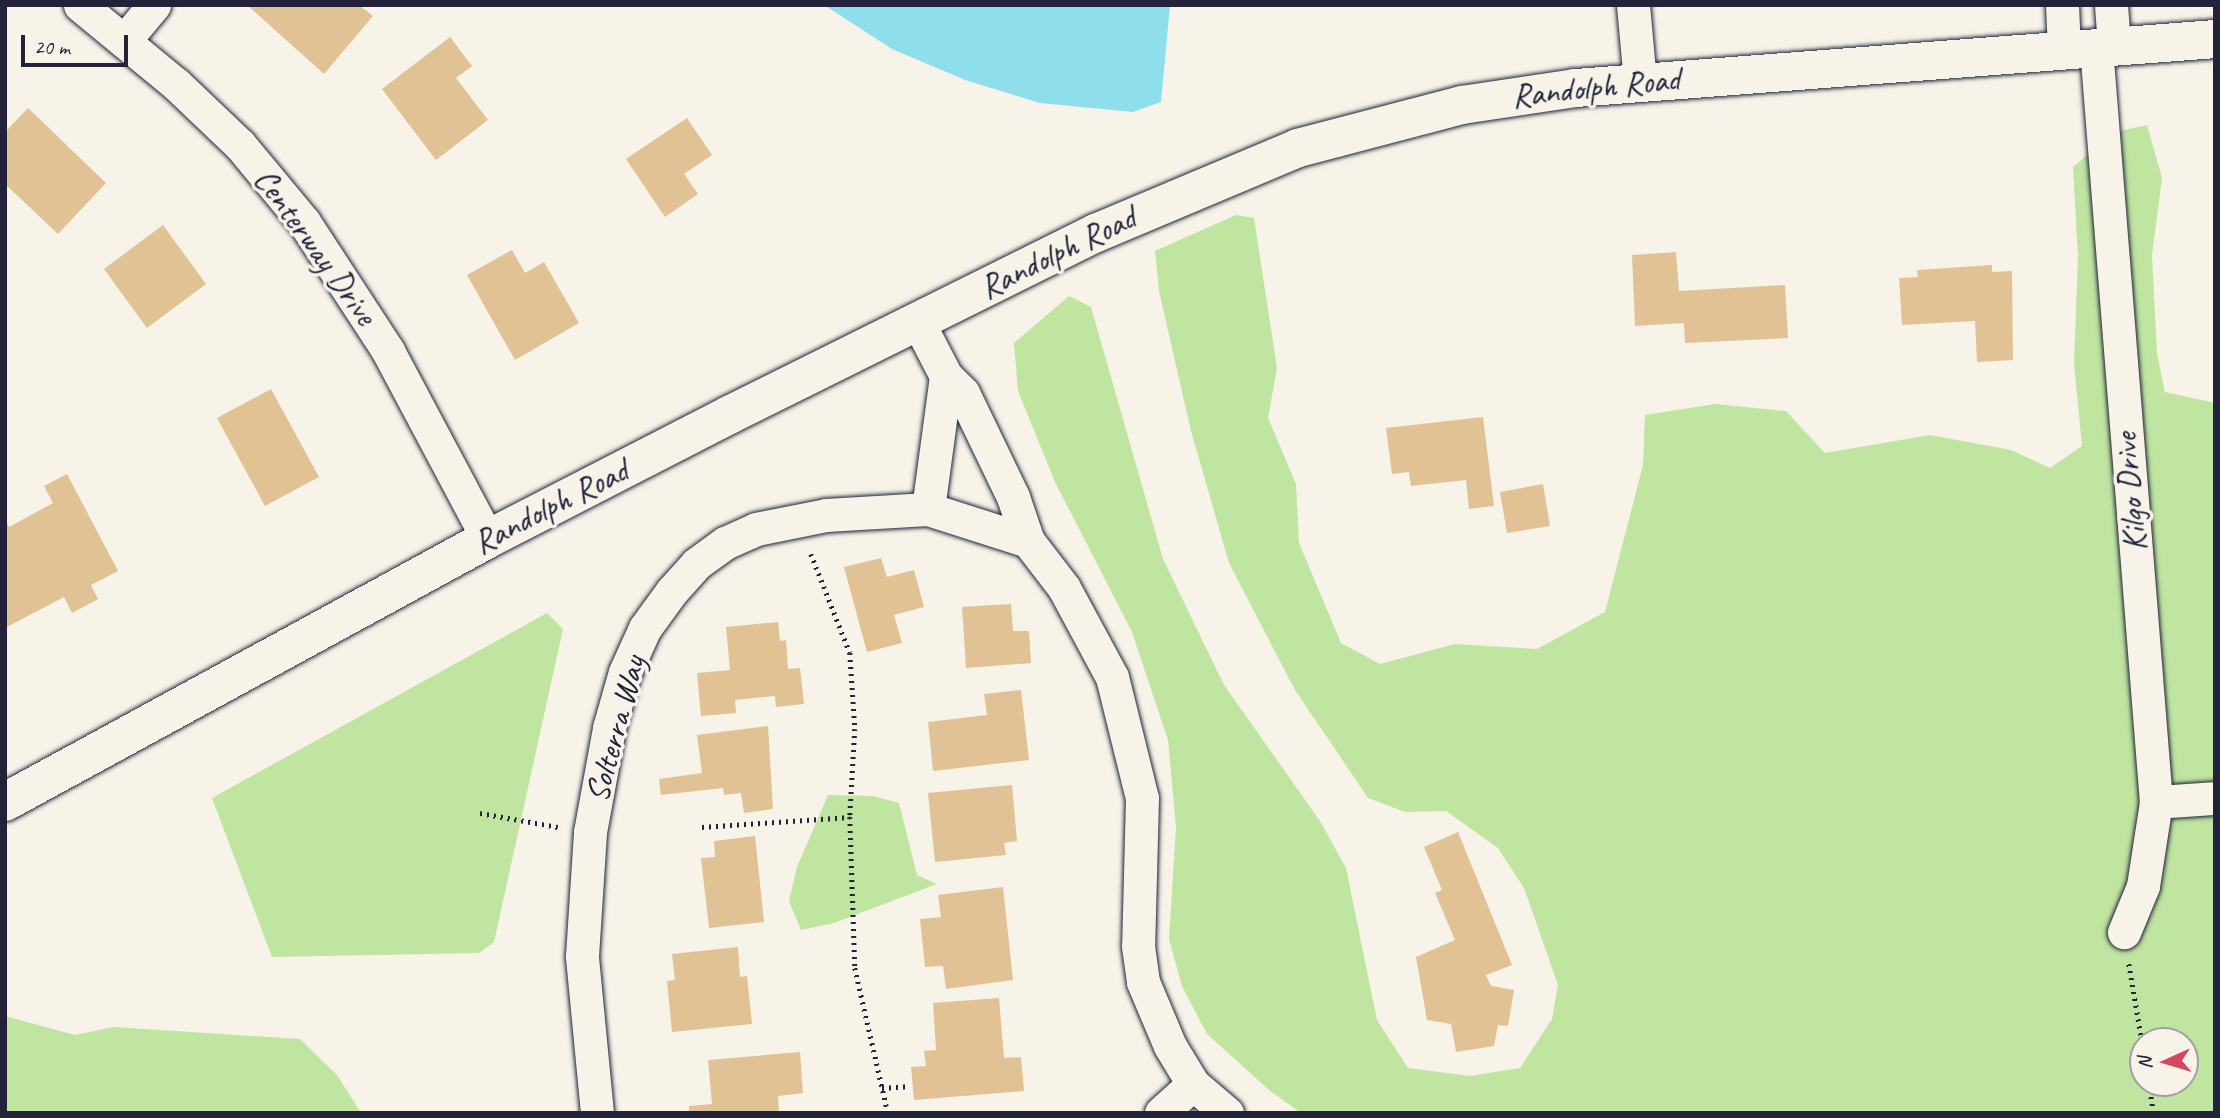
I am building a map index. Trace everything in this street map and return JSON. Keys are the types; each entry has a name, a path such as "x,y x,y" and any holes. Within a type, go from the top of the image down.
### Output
{"street":[{"name":"Centerway Drive","path":"80,5 240,145 304,222 388,351 488,539"},
{"path":"124,41 154,5"},
{"path":"1633,5 1640,82"},
{"path":"2062,5 2091,47 2111,5"},
{"name":"Randolph Road","path":"5,802 488,539 1119,222 1298,148 1462,104 1640,82 2215,39"},
{"name":"Kilgo Drive","path":"2091,47 2156,802 2143,886 2124,932"},
{"path":"918,322 946,376 963,393 1013,497 1028,541 1088,626 1120,698 1142,798 1138,946 1143,982 1170,1046 1193,1084 1227,1113"},
{"path":"928,509 946,376"},
{"name":"Solterra Way","path":"597,1113 582,956 590,832 609,727 625,672 645,628 696,564 725,543 756,529 802,519 928,509 1028,541"},
{"path":"2156,802 2215,798"},
{"path":"1161,1113 1193,1084"}],"path":[{"path":"802,519 813,562 850,653 855,729 850,817 855,968 888,1113"},
{"path":"480,813 590,832"},
{"path":"702,827 850,817"},
{"path":"2124,932 2140,1027"},
{"path":"883,1088 908,1086"}],"green space":[{"path":"2147,125 2162,178 2152,255 2157,354 2165,392 2215,403 2215,1113 1301,1113 1269,1090 1207,1034 1182,986 1169,939 1176,827 1168,740 1132,632 1055,482 1018,391 1014,343 1069,296 1091,307 1163,559 1224,685 1320,821 1346,868 1377,1020 1408,1068 1470,1076 1520,1068 1552,1019 1558,985 1524,888 1498,848 1446,811 1405,812 1368,798 1295,690 1229,563 1191,431 1159,291 1155,251 1236,215 1254,218 1277,368 1268,418 1296,484 1299,543 1341,643 1380,664 1455,644 1537,649 1605,612 1643,465 1645,415 1715,404 1786,411 1825,453 1930,435 2011,450 2050,468 2082,446 2074,364 2078,257 2073,167 2115,132"},
{"path":"547,613 563,629 494,942 479,953 272,957 212,798"},
{"path":"828,795 873,796 899,803 917,875 937,884 834,923 801,930 789,901 797,867"},
{"path":"5,1016 75,1035 114,1027 300,1039 337,1075 361,1113 5,1113"}],"water":[{"path":"824,5 1170,5 1161,102 1133,112 1040,103 965,80 892,49"}],"building":[{"path":"247,5 359,5 373,16 324,74"},
{"path":"450,37 472,66 456,78 488,120 436,160 382,89"},
{"path":"28,108 106,183 58,234 5,184 5,132"},
{"path":"687,118 712,155 684,174 698,194 665,217 626,159"},
{"path":"163,225 206,284 147,328 104,269"},
{"path":"512,250 525,273 544,262 579,323 515,360 467,275"},
{"path":"1676,252 1679,291 1785,285 1788,338 1685,343 1684,323 1635,326 1632,255"},
{"path":"1992,265 1992,272 2012,271 2013,360 1977,362 1975,321 1902,325 1899,278 1918,277 1917,270"},
{"path":"271,389 319,477 265,506 217,418"},
{"path":"1483,417 1494,506 1469,509 1466,480 1411,486 1409,472 1392,474 1386,428"},
{"path":"67,474 118,571 91,585 98,599 72,613 64,597 5,628 5,520 9,527 53,503 44,486"},
{"path":"1543,484 1550,526 1507,533 1500,492"},
{"path":"881,558 887,577 914,570 924,607 894,615 902,643 867,652 844,567"},
{"path":"1011,604 1013,631 1029,631 1031,663 966,668 962,607"},
{"path":"778,622 780,641 786,640 788,669 800,668 804,704 776,707 775,696 735,700 736,713 701,716 697,673 730,670 726,627"},
{"path":"1021,690 1029,760 933,771 928,722 987,715 984,694"},
{"path":"768,726 773,809 744,813 741,793 724,795 723,788 661,795 659,779 702,773 697,735"},
{"path":"1012,785 1017,841 1004,843 1006,855 935,862 928,793"},
{"path":"1458,832 1512,965 1486,975 1491,986 1514,990 1508,1026 1498,1025 1494,1046 1456,1052 1451,1024 1427,1020 1416,957 1455,940 1435,893 1442,890 1424,847"},
{"path":"755,836 764,922 709,928 701,858 715,857 714,841"},
{"path":"1003,887 1013,980 946,989 943,966 925,967 920,919 941,917 938,895"},
{"path":"738,947 740,977 747,976 752,1024 672,1032 667,981 675,980 672,954"},
{"path":"999,998 1004,1058 1021,1057 1024,1091 914,1100 911,1067 926,1066 924,1051 936,1050 933,1003"},
{"path":"800,1052 803,1093 778,1096 779,1113 689,1113 689,1106 712,1104 708,1060"}]}
